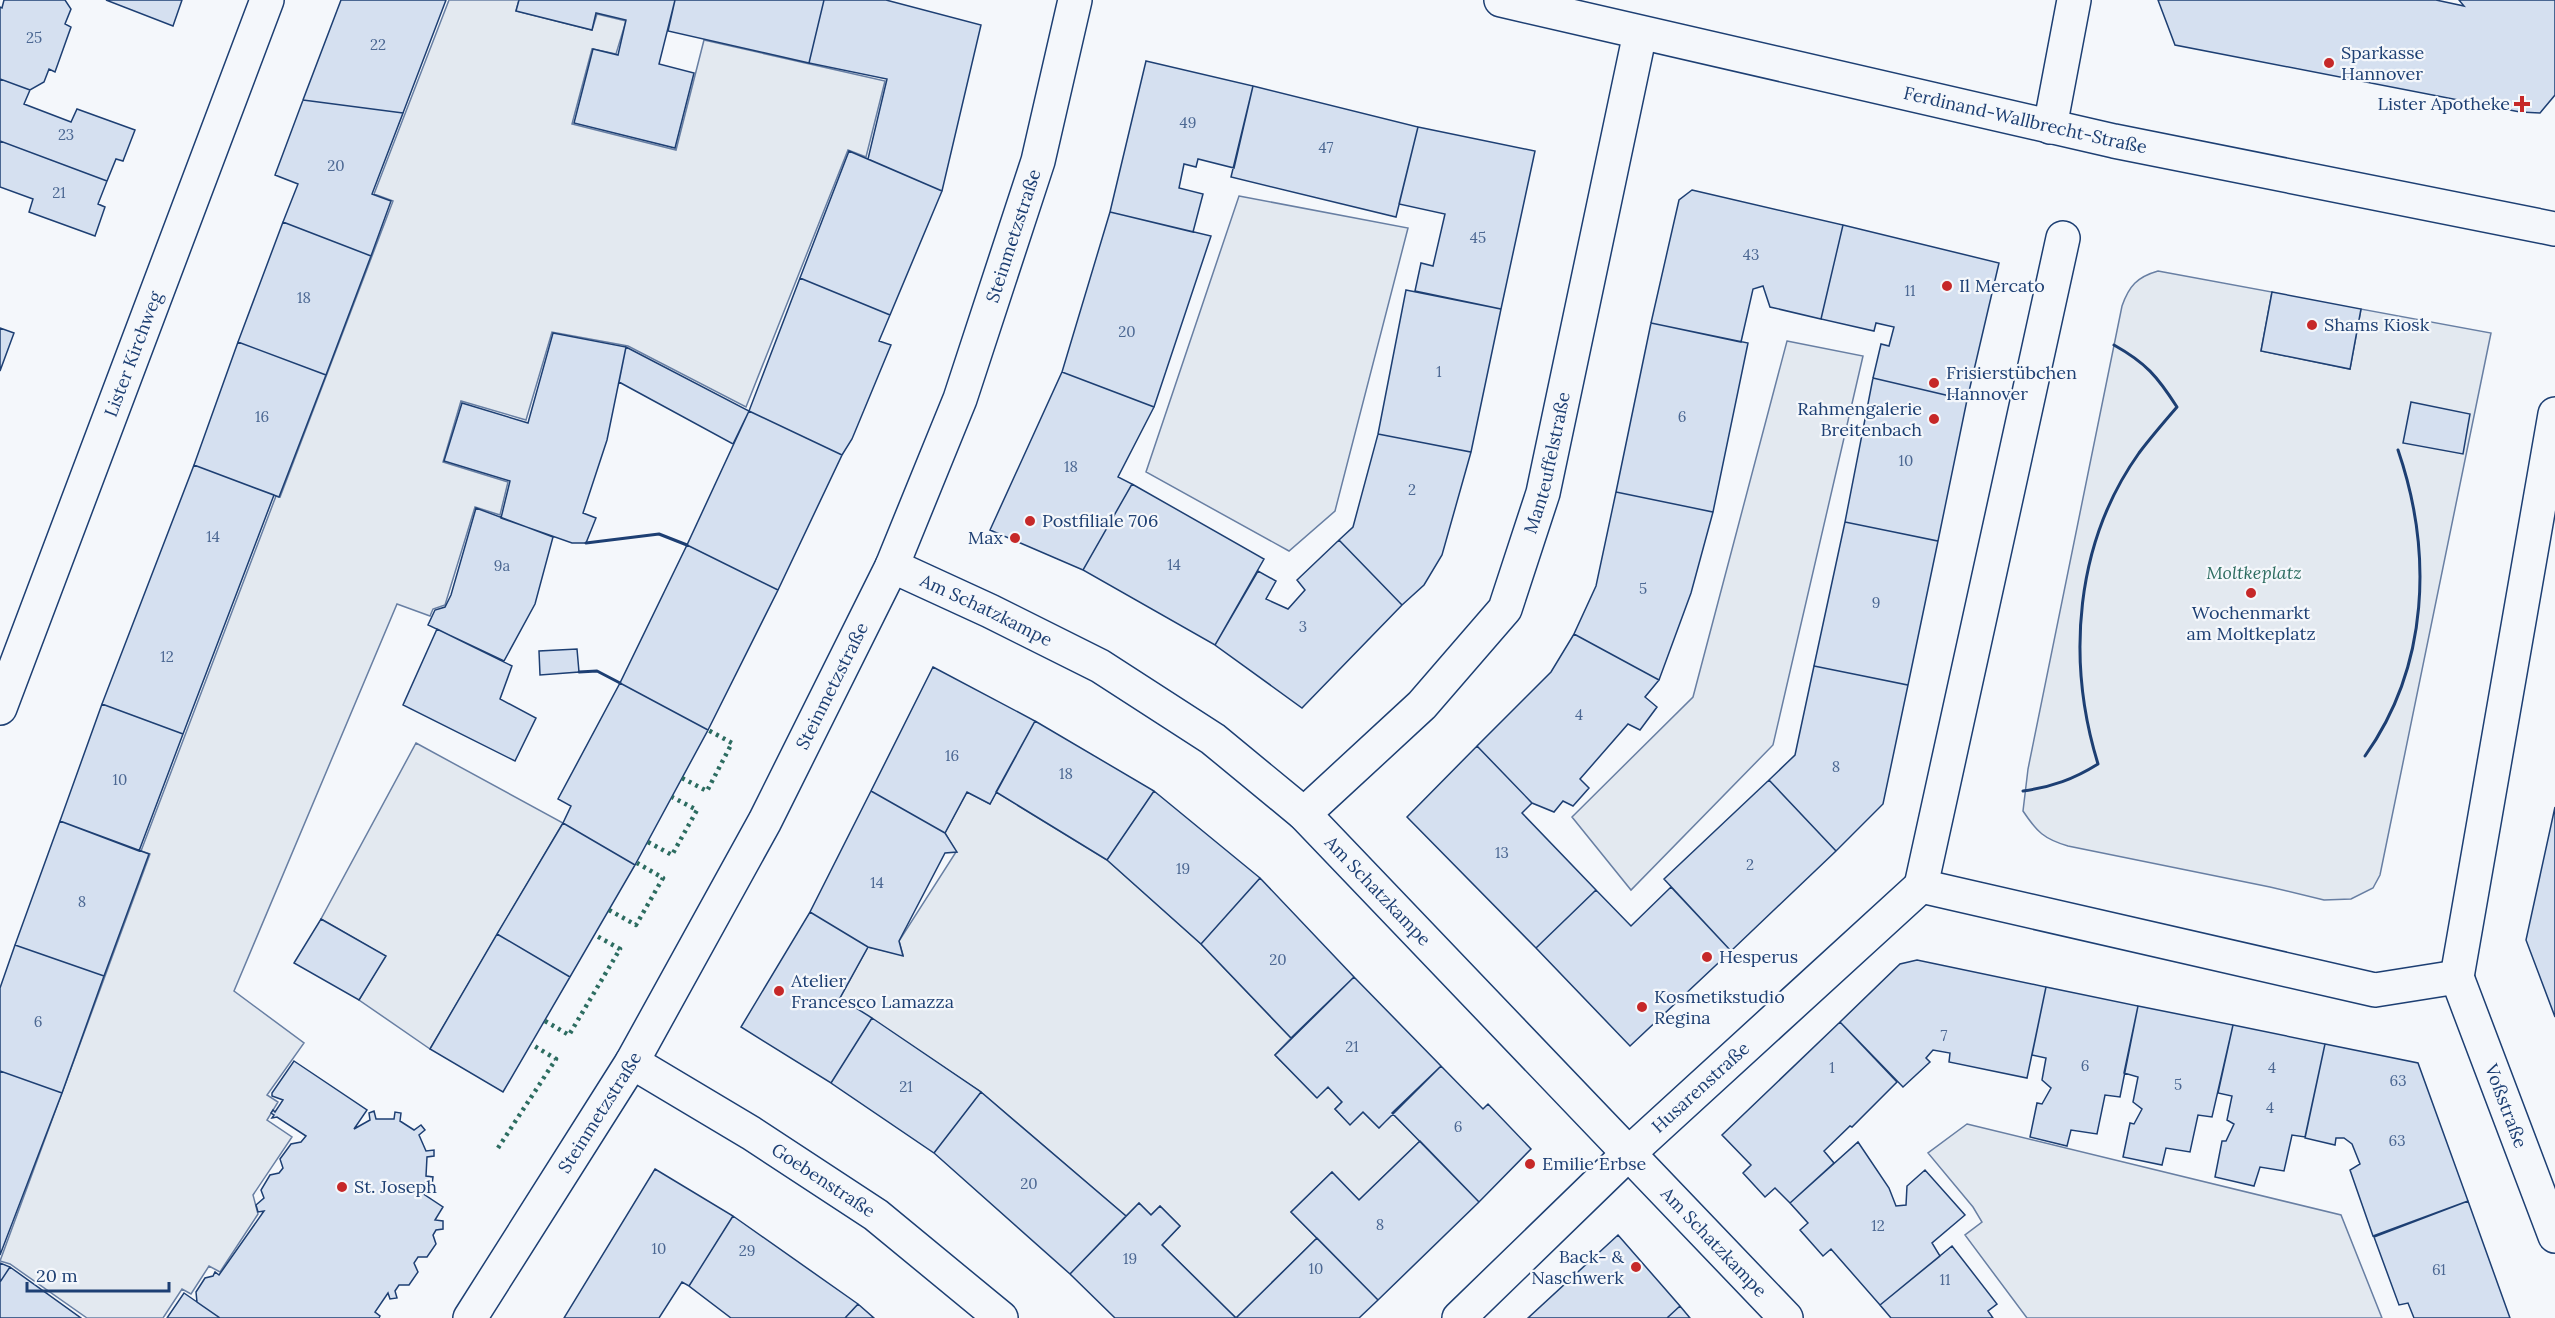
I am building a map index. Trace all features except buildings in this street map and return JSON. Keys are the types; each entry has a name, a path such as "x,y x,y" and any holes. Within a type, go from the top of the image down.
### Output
{"street":[{"name":"Lister Kirchweg","path":"0,708 267,0"},
{"name":"Steinmetzstraße","path":"470,1318 632,1062 765,820 892,566 960,399 1038,161 1075,0"},
{"name":"Ferdinand-Wallbrecht-Straße","path":"1501,0 2050,127 2555,229"},
{"path":"2050,127 2074,0"},
{"name":"Manteuffelstraße","path":"1304,814 1422,705 1505,609 1543,493 1640,33"},
{"path":"2063,238 1922,885 2374,990 2457,977 2555,414"},
{"name":"Am Schatzkampe","path":"892,566 990,611 1100,666 1213,739 1304,814 1786,1318"},
{"name":"Husarenstraße","path":"1459,1318 1629,1153 1922,885"},
{"name":"Voßstraße","path":"2457,977 2555,1236"},
{"name":"Goebenstraße","path":"632,1062 752,1133 876,1215 1000,1318"}],"green space":[{"path":"449,0 519,0 516,11 592,30 597,14 626,21 616,54 592,49 572,124 676,150 704,40 885,81 866,157 848,150 746,407 628,346 552,332 526,420 461,401 443,462 508,482 500,515 475,507 445,605 433,609 430,616 397,604 234,991 304,1043 267,1095 278,1102 267,1120 292,1137 253,1195 258,1214 220,1272 209,1266 191,1294 182,1289 163,1318 87,1318 10,1264 0,1261 150,854 141,851 276,496 280,497 393,201 374,194"},
{"path":"1239,196 1408,228 1335,511 1289,551 1146,472"},
{"name":"Moltkeplatz","path":"2158,271 2272,292 2261,351 2350,369 2361,309 2491,333 2380,875 2373,888 2351,899 2324,900 2068,846 2042,834 2023,811 2028,769 2122,306 2128,293 2139,279"},
{"path":"1787,341 1863,356 1773,745 1631,890 1572,817 1693,697"},
{"path":"416,743 563,823 430,1049 359,1000 385,956 321,919"},
{"path":"967,792 990,804 996,792 1107,860 1201,944 1291,1038 1275,1055 1316,1097 1328,1087 1342,1102 1335,1109 1350,1124 1363,1112 1379,1128 1392,1113 1420,1141 1359,1200 1332,1172 1291,1212 1317,1238 1236,1318 1162,1245 1180,1226 1160,1206 1151,1215 1139,1203 1126,1216 981,1092 840,998 868,947 903,955 899,941 956,852 945,833"},
{"path":"1967,1124 2341,1215 2382,1318 2027,1318 1965,1235 1982,1222 1973,1207 1928,1153"}],"hedge":[{"path":"682,778 707,791 732,743 708,730"},
{"path":"648,842 672,855 697,810 672,797"},
{"path":"609,910 636,925 663,878 637,863"},
{"path":"545,1021 569,1035 620,949 595,935"},
{"path":"498,1148 556,1059 531,1044"}],"wall":[{"path":"2023,791 2062,782 2098,764 2088,724 2082,684 2080,644 2082,603 2089,564 2101,525 2118,488 2139,453 2177,407 2150,371 2114,345"},
{"path":"2365,756 2386,721 2402,685 2413,647 2419,608 2420,568 2417,528 2398,450"},
{"path":"586,543 659,534 687,545"},
{"path":"579,672 597,671 620,683"}],"place":[{"name":"Sparkasse Hannover","path":"2329,63"},
{"name":"Lister Apotheke","path":"2522,104"},
{"name":"Il Mercato","path":"1947,286"},
{"name":"Shams Kiosk","path":"2312,325"},
{"name":"Frisierstübchen Hannover","path":"1934,383"},
{"name":"Rahmengalerie Breitenbach","path":"1934,419"},
{"name":"Postfiliale 706","path":"1030,521"},
{"name":"Max","path":"1015,538"},
{"name":"Wochenmarkt am Moltkeplatz","path":"2251,593"},
{"name":"Hesperus","path":"1707,957"},
{"name":"Atelier Francesco Lamazza","path":"779,991"},
{"name":"Kosmetikstudio Regina","path":"1642,1007"},
{"name":"Emilie Erbse","path":"1530,1164"},
{"name":"St. Joseph","path":"342,1187"},
{"name":"Back- & Naschwerk","path":"1636,1267"}]}
